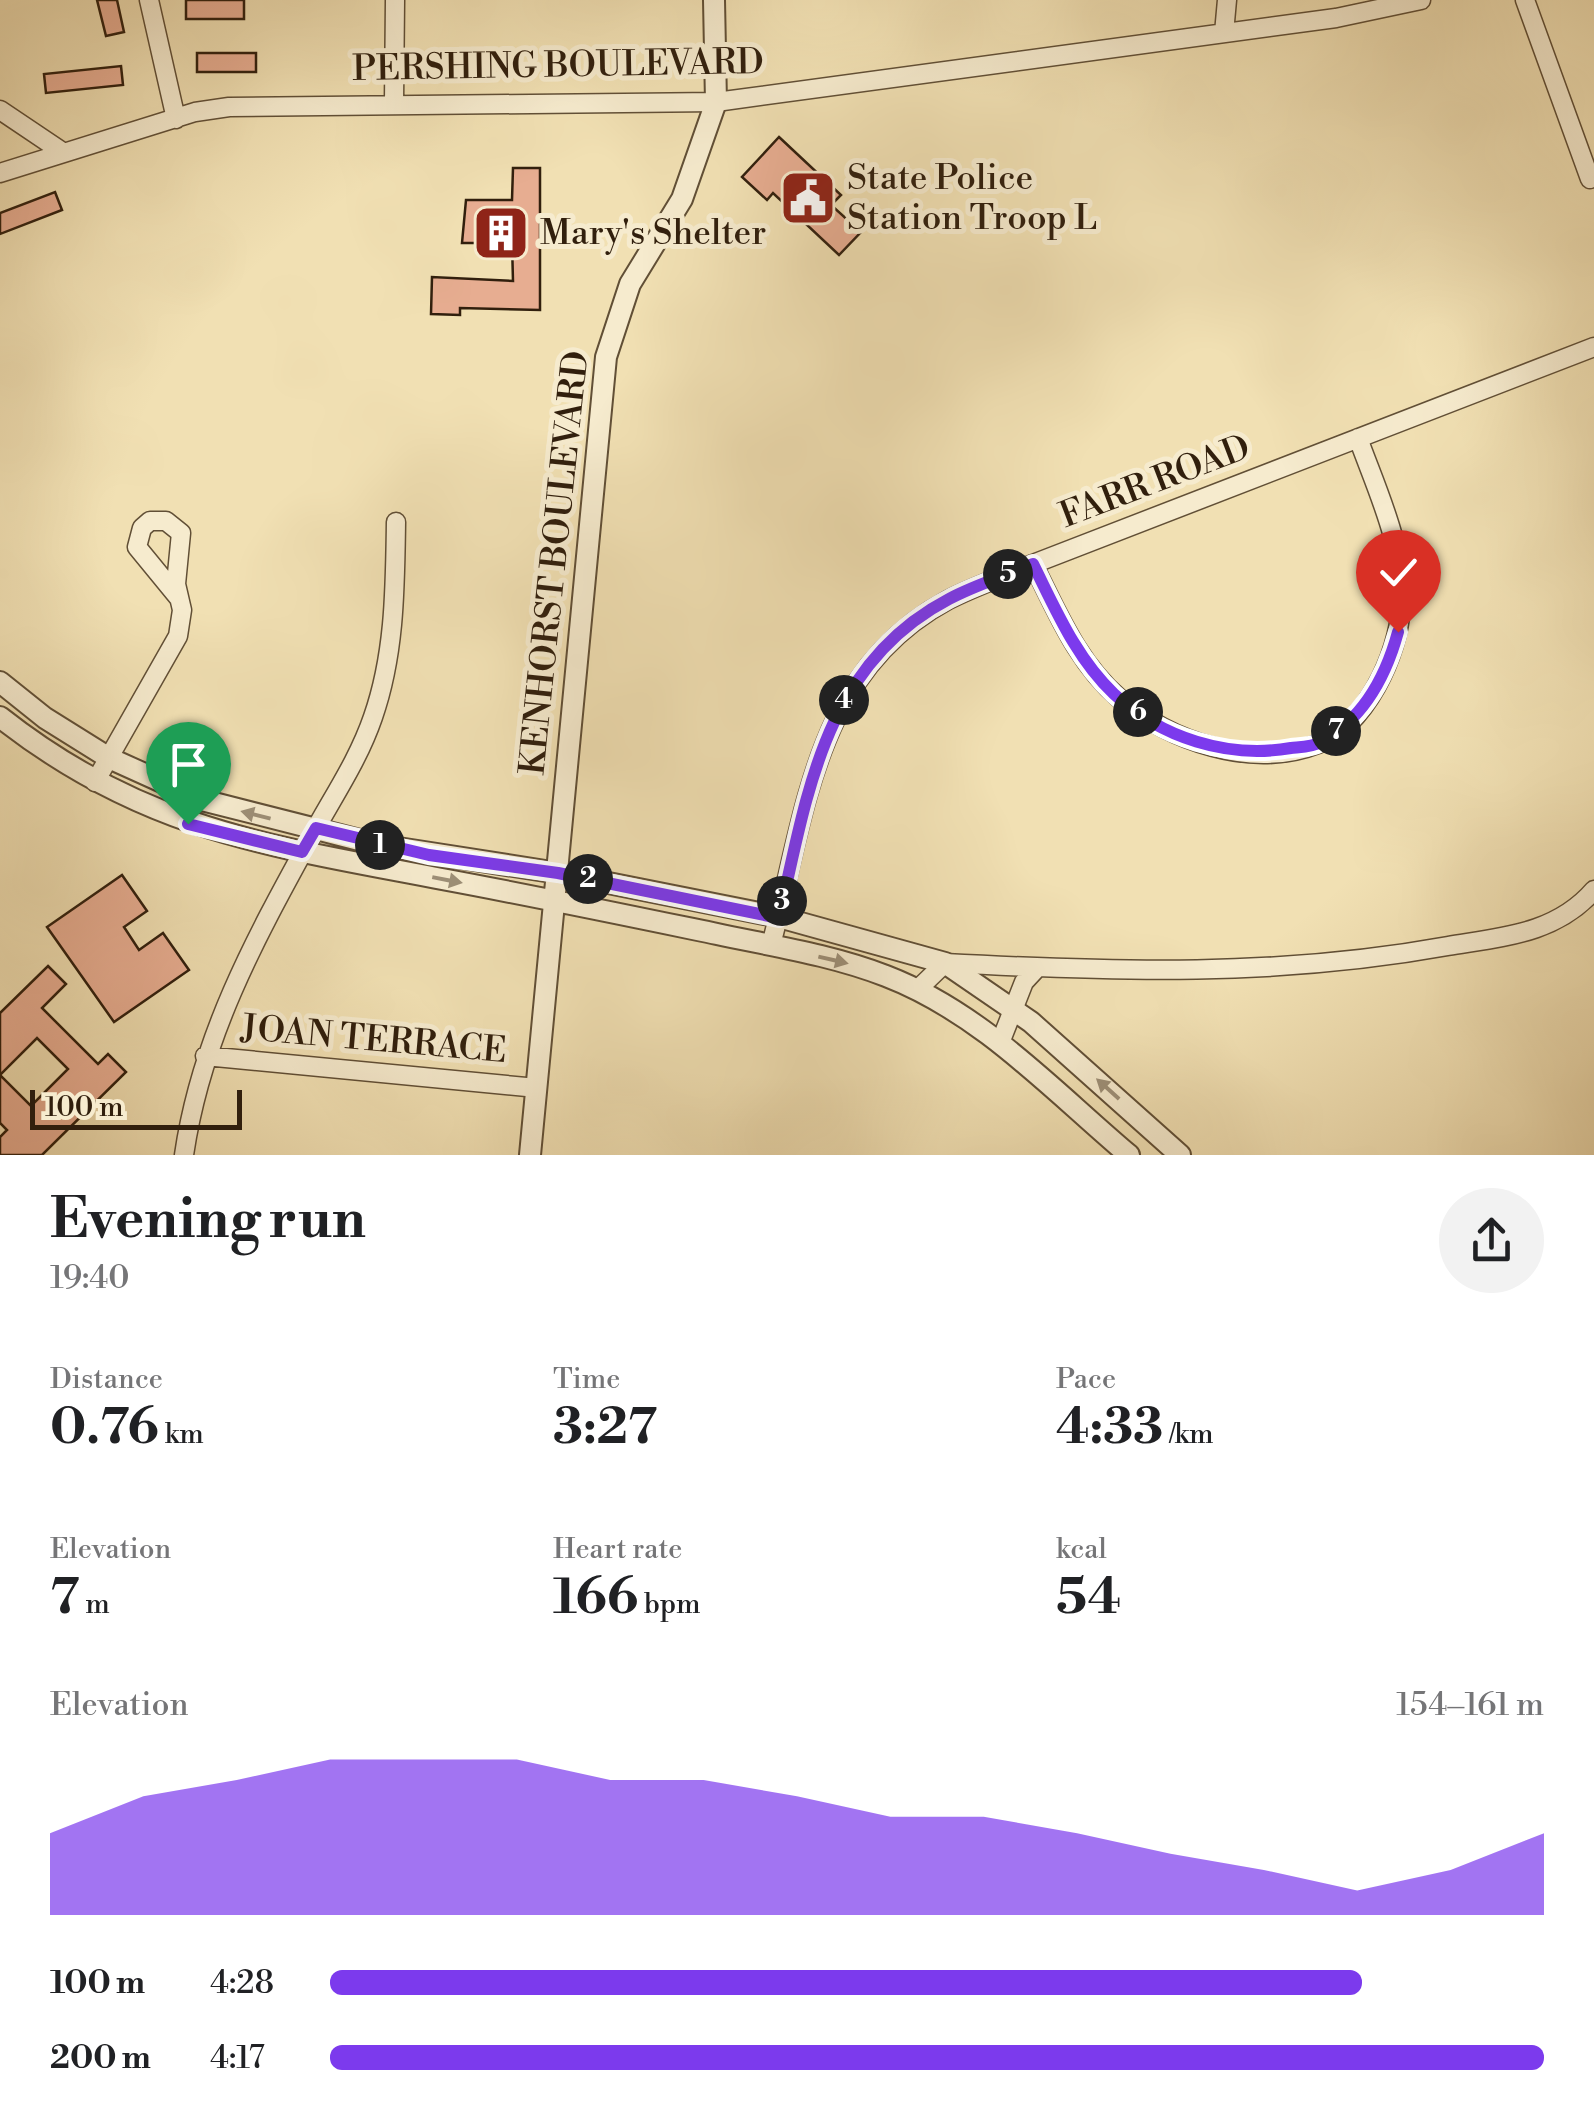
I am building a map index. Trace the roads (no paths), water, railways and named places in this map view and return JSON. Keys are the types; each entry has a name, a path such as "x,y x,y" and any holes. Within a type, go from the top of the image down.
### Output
{"street":[{"path":"149,0 176,119"},
{"path":"394,102 395,0"},
{"name":"KENHORST BOULEVARD","path":"530,1155 606,356 630,284 682,200 716,102 714,0"},
{"path":"1224,34 1228,0"},
{"name":"PERSHING BOULEVARD","path":"0,172 195,112 257,104 716,102 1336,18 1421,0"},
{"path":"1525,0 1590,178 1594,176"},
{"path":"0,110 61,151"},
{"name":"FARR ROAD","path":"772,945 815,763 829,728 861,675 922,616 949,599 1033,564 1594,348"},
{"path":"1033,564 1082,658 1114,694 1151,721 1190,740 1234,750 1268,752 1319,744 1352,718 1374,690 1391,655 1401,606 1396,542 1358,438"},
{"path":"184,1155 205,1056 249,950 356,760 382,689 392,632 396,522"},
{"path":"95,782 178,636 182,610 178,596"},
{"path":"0,682 46,718 109,758 202,800 429,855 558,873 779,918 945,963 1184,972 1310,966 1400,955 1539,930 1567,914 1594,890"},
{"path":"0,717 95,782 188,824 302,852 555,899 772,945 848,964 917,990 1000,1043 1129,1155"},
{"path":"917,990 945,963"},
{"path":"945,963 1014,1010 1180,1155"},
{"path":"1000,1043 1024,982 1037,968"},
{"name":"JOAN TERRACE","path":"205,1056 537,1088"}],"place":[{"name":"State Police Station Troop L","path":"808,198"},
{"name":"Mary's Shelter","path":"501,233"}]}
